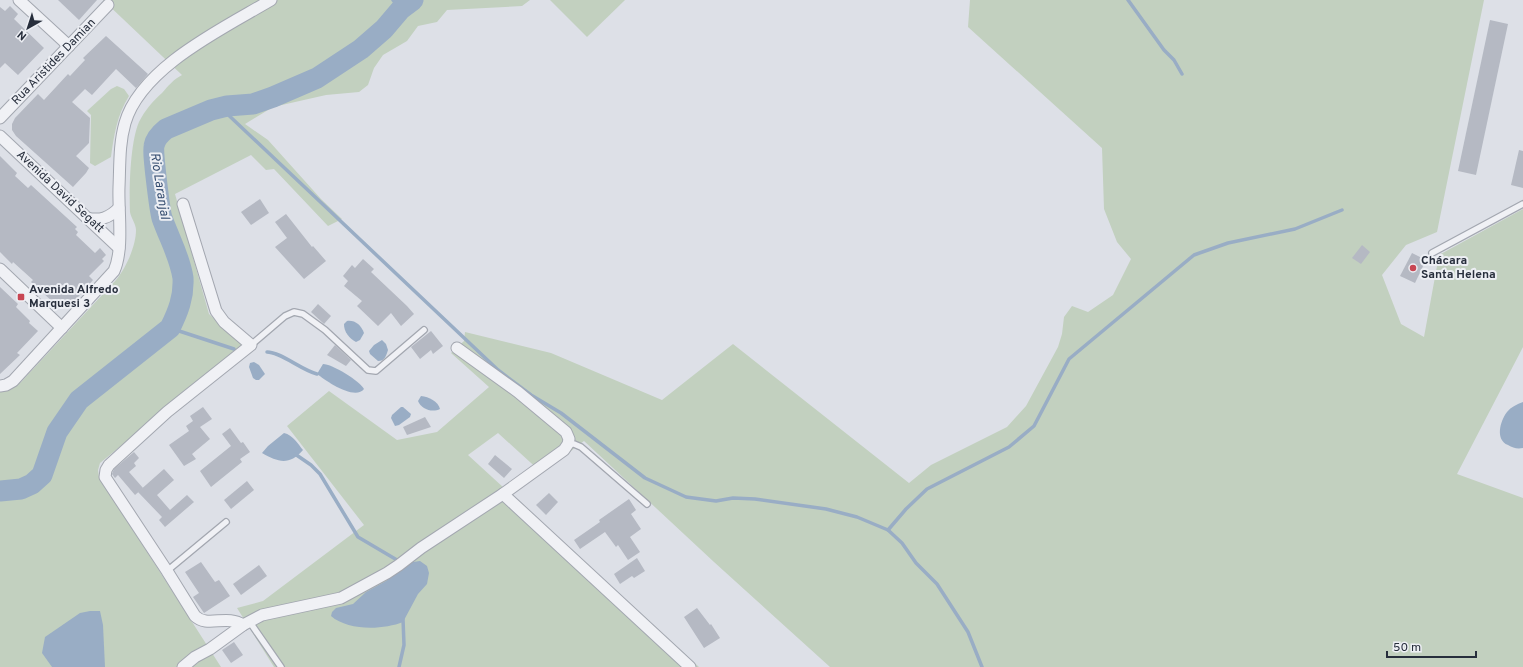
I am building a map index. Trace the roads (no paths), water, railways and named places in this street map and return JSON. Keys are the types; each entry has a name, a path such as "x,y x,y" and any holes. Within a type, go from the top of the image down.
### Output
{"street":[{"path":"20,0 69,46"},
{"path":"0,386 6,385 13,381 117,266 119,248 120,166 123,134 130,111 138,98 156,77 176,58 271,0"},
{"name":"Rua Aristides Damian","path":"0,118 108,6"},
{"name":"Avenida David Segatt","path":"0,136 119,248"},
{"path":"183,204 216,311 224,322 251,345 167,412 106,470 105,474 108,482 198,620 206,622 231,620 246,623"},
{"path":"87,218 96,220 104,218 119,208"},
{"path":"0,269 62,328"},
{"path":"183,667 195,657 210,649 246,623 262,615 323,603 351,594 399,565 452,526 503,494 564,450 570,439 566,432 518,392 457,348"},
{"path":"503,494 690,667"}],"lane":[{"path":"1432,253 1448,243 1472,233 1523,204"},
{"path":"251,345 285,316 290,313 299,312 325,330 368,370 376,371 424,330"},
{"path":"568,444 574,444 581,447 647,504"},
{"path":"167,571 226,522"},
{"path":"246,623 281,667"}],"water":[{"path":"347,321 355,322 361,328 364,333 360,340 356,342 347,334 344,324"},
{"path":"382,340 386,344 388,350 384,359 378,361 370,354 369,351 374,345"},
{"path":"254,362 259,365 265,374 259,380 253,378 249,367 250,363"},
{"path":"323,364 333,367 345,374 364,389 360,392 354,393 340,389 317,374"},
{"path":"421,396 433,400 440,409 434,411 424,408 418,401"},
{"path":"1523,402 1523,448 1517,448 1504,443 1501,439 1500,430 1502,420 1507,412 1514,406"},
{"path":"401,407 411,414 410,417 399,425 395,426 391,418 392,415"},
{"path":"284,433 293,438 303,450 298,455 283,461 273,459 262,453 268,446"},
{"path":"420,561 427,566 429,573 427,584 418,594 403,622 386,627 366,628 356,627 338,621 331,616 332,612 336,608 353,604 366,592 386,581 413,562"},
{"path":"100,611 103,625 105,667 52,667 42,653 45,637 80,613"}],"waterway":[{"path":"393,0 401,9"},
{"name":"Rio Laranjal","path":"0,491 21,489 32,484 42,475 57,432 79,400 170,328 176,316 180,304 183,278 177,255 161,213 156,181 154,150 158,136 166,129 211,110 227,106 253,104 317,78 361,49 384,29 401,9 413,0"},
{"path":"1128,0 1164,50 1174,60 1182,74"},
{"path":"221,108 498,370 531,395 561,413 645,478 686,497 716,501 733,498 755,499 826,509 857,517 888,530 902,543 916,563 937,584 968,632 982,667"},
{"path":"888,530 906,509 927,489 1009,447 1034,426 1069,359 1194,255 1228,243 1295,229 1342,210"},
{"path":"170,328 234,349"},
{"path":"267,352 285,358 304,369 317,374"},
{"path":"295,454 311,465 320,474 358,537 397,560"},
{"path":"399,667 404,645 403,619"}],"place":[{"name":"Chácara Santa Helena","path":"1413,268"},
{"name":"Avenida Alfredo Marquesi 3","path":"21,297"}]}
